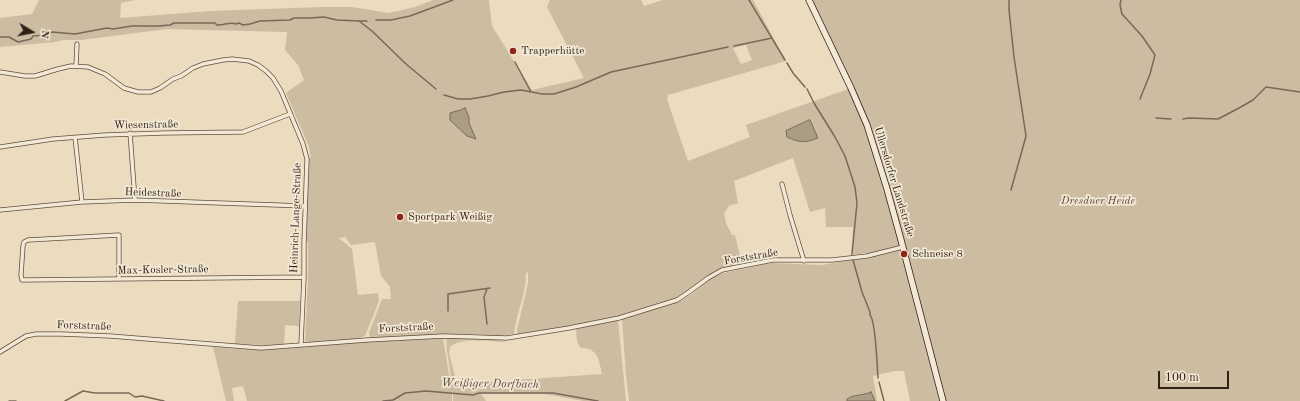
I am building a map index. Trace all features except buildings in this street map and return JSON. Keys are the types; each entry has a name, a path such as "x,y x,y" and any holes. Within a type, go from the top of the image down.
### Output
{"main road":[{"name":"Ullersdorfer Landstraße","path":"809,0 867,124 903,247 943,401"}],"street":[{"path":"76,66 77,44"},
{"name":"Heinrich-Lange-Straße","path":"0,72 35,76 58,68 71,66 88,67 106,74 124,88 138,92 151,92 203,64 232,59 249,61 258,65 273,78 281,91 303,144 307,159 301,344"},
{"name":"Wiesenstraße","path":"0,147 53,139 130,133 243,132 290,114"},
{"path":"130,133 135,200"},
{"path":"75,137 82,202"},
{"path":"782,184 804,261"},
{"name":"Heidestraße","path":"0,210 82,202 135,200 305,206"},
{"name":"Max-Kosler-Straße","path":"119,279 119,235 28,240 24,242 20,275 22,280 119,279 304,277"},
{"name":"Forststraße","path":"0,352 26,336 36,334 110,336 261,348 301,344 444,336 502,338 524,336 618,318 677,300 722,270 773,260 826,261 867,256 903,247"}],"green space":[{"name":"Dresdner Heide","path":"39,0 135,0 121,3 120,18 211,11 322,7 352,7 389,13 415,7 433,0 489,0 492,26 532,90 584,78 547,7 550,0 641,0 644,6 663,0 753,0 786,61 668,95 667,99 688,161 750,137 746,125 851,88 810,0 1300,0 1300,401 910,401 904,371 895,371 873,376 877,401 875,401 871,392 850,397 847,401 629,401 622,319 680,301 692,294 709,280 723,273 772,263 822,265 868,257 866,253 851,255 853,227 826,227 825,208 810,212 793,158 734,181 738,203 729,206 724,213 726,223 732,235 735,235 741,260 740,263 722,268 707,276 688,291 676,298 618,316 577,325 517,334 528,283 528,272 526,274 526,282 514,334 500,336 472,334 471,338 505,342 476,340 462,342 450,347 449,353 457,384 602,374 597,356 591,350 581,348 577,341 576,330 577,328 618,320 626,401 584,401 544,394 481,394 486,401 453,401 452,394 452,401 247,401 243,386 232,388 234,401 226,401 213,347 257,350 443,338 450,384 452,384 446,334 370,337 369,333 382,299 391,299 390,287 381,276 375,242 351,245 345,237 339,238 352,249 358,295 378,293 379,301 365,336 337,341 305,341 308,242 304,243 307,159 311,158 309,147 286,93 304,80 298,65 285,50 287,32 167,29 81,40 63,40 0,47 0,18 32,14","holes":["746,45 752,60 741,64 733,48","465,108 469,117 469,123 475,139 467,136 450,120 455,111"]},
{"path":"238,301 300,301 299,326 285,325 284,344 235,344"}],"shaded area":[{"path":"465,108 469,117 469,123 476,139 467,136 450,120 450,113"},
{"path":"810,120 818,138 802,142 787,137 786,131"},
{"path":"871,392 875,401 847,401 850,397"}],"waterway":[{"path":"376,20 391,20 410,16 453,0"},
{"path":"749,0 785,60"},
{"path":"1009,0 1014,57 1026,136 1011,190"},
{"path":"1121,0 1120,5 1122,14 1142,36 1155,55 1150,74 1140,99"},
{"path":"0,37 9,37 18,42 31,39 33,36 46,35 52,32 75,34 107,28 113,29 132,26 159,26 174,23 215,23 217,25 239,23 243,25 260,21 324,17 337,20 359,21 436,89"},
{"path":"359,21 367,21"},
{"path":"734,46 772,38"},
{"path":"444,95 458,99 470,99 521,90 542,94 554,94 576,87 611,72 728,47"},
{"path":"515,62 531,92"},
{"path":"787,63 805,87"},
{"path":"1183,119 1218,119 1253,100 1266,87 1300,92"},
{"path":"807,89 845,156 855,187 857,203 852,254"},
{"path":"1156,118 1171,119"},
{"path":"853,260 874,326 878,378"},
{"path":"448,311 448,294 490,288"},
{"path":"487,289 484,297 487,324"},
{"path":"879,382 884,401"},
{"name":"Weißiger Dorfbach","path":"65,401 83,391 95,393 129,393 135,397 142,396 164,401"},
{"name":"Weißiger Dorfbach","path":"383,401 393,400 405,393 426,391 473,395 479,393 553,393 598,401"},
{"name":"Weißiger Dorfbach","path":"9,401 16,401"}],"place":[{"name":"Trapperhütte","path":"513,51"},
{"name":"Sportpark Weißig","path":"400,217"},
{"name":"Schneise 8","path":"904,254"}]}
